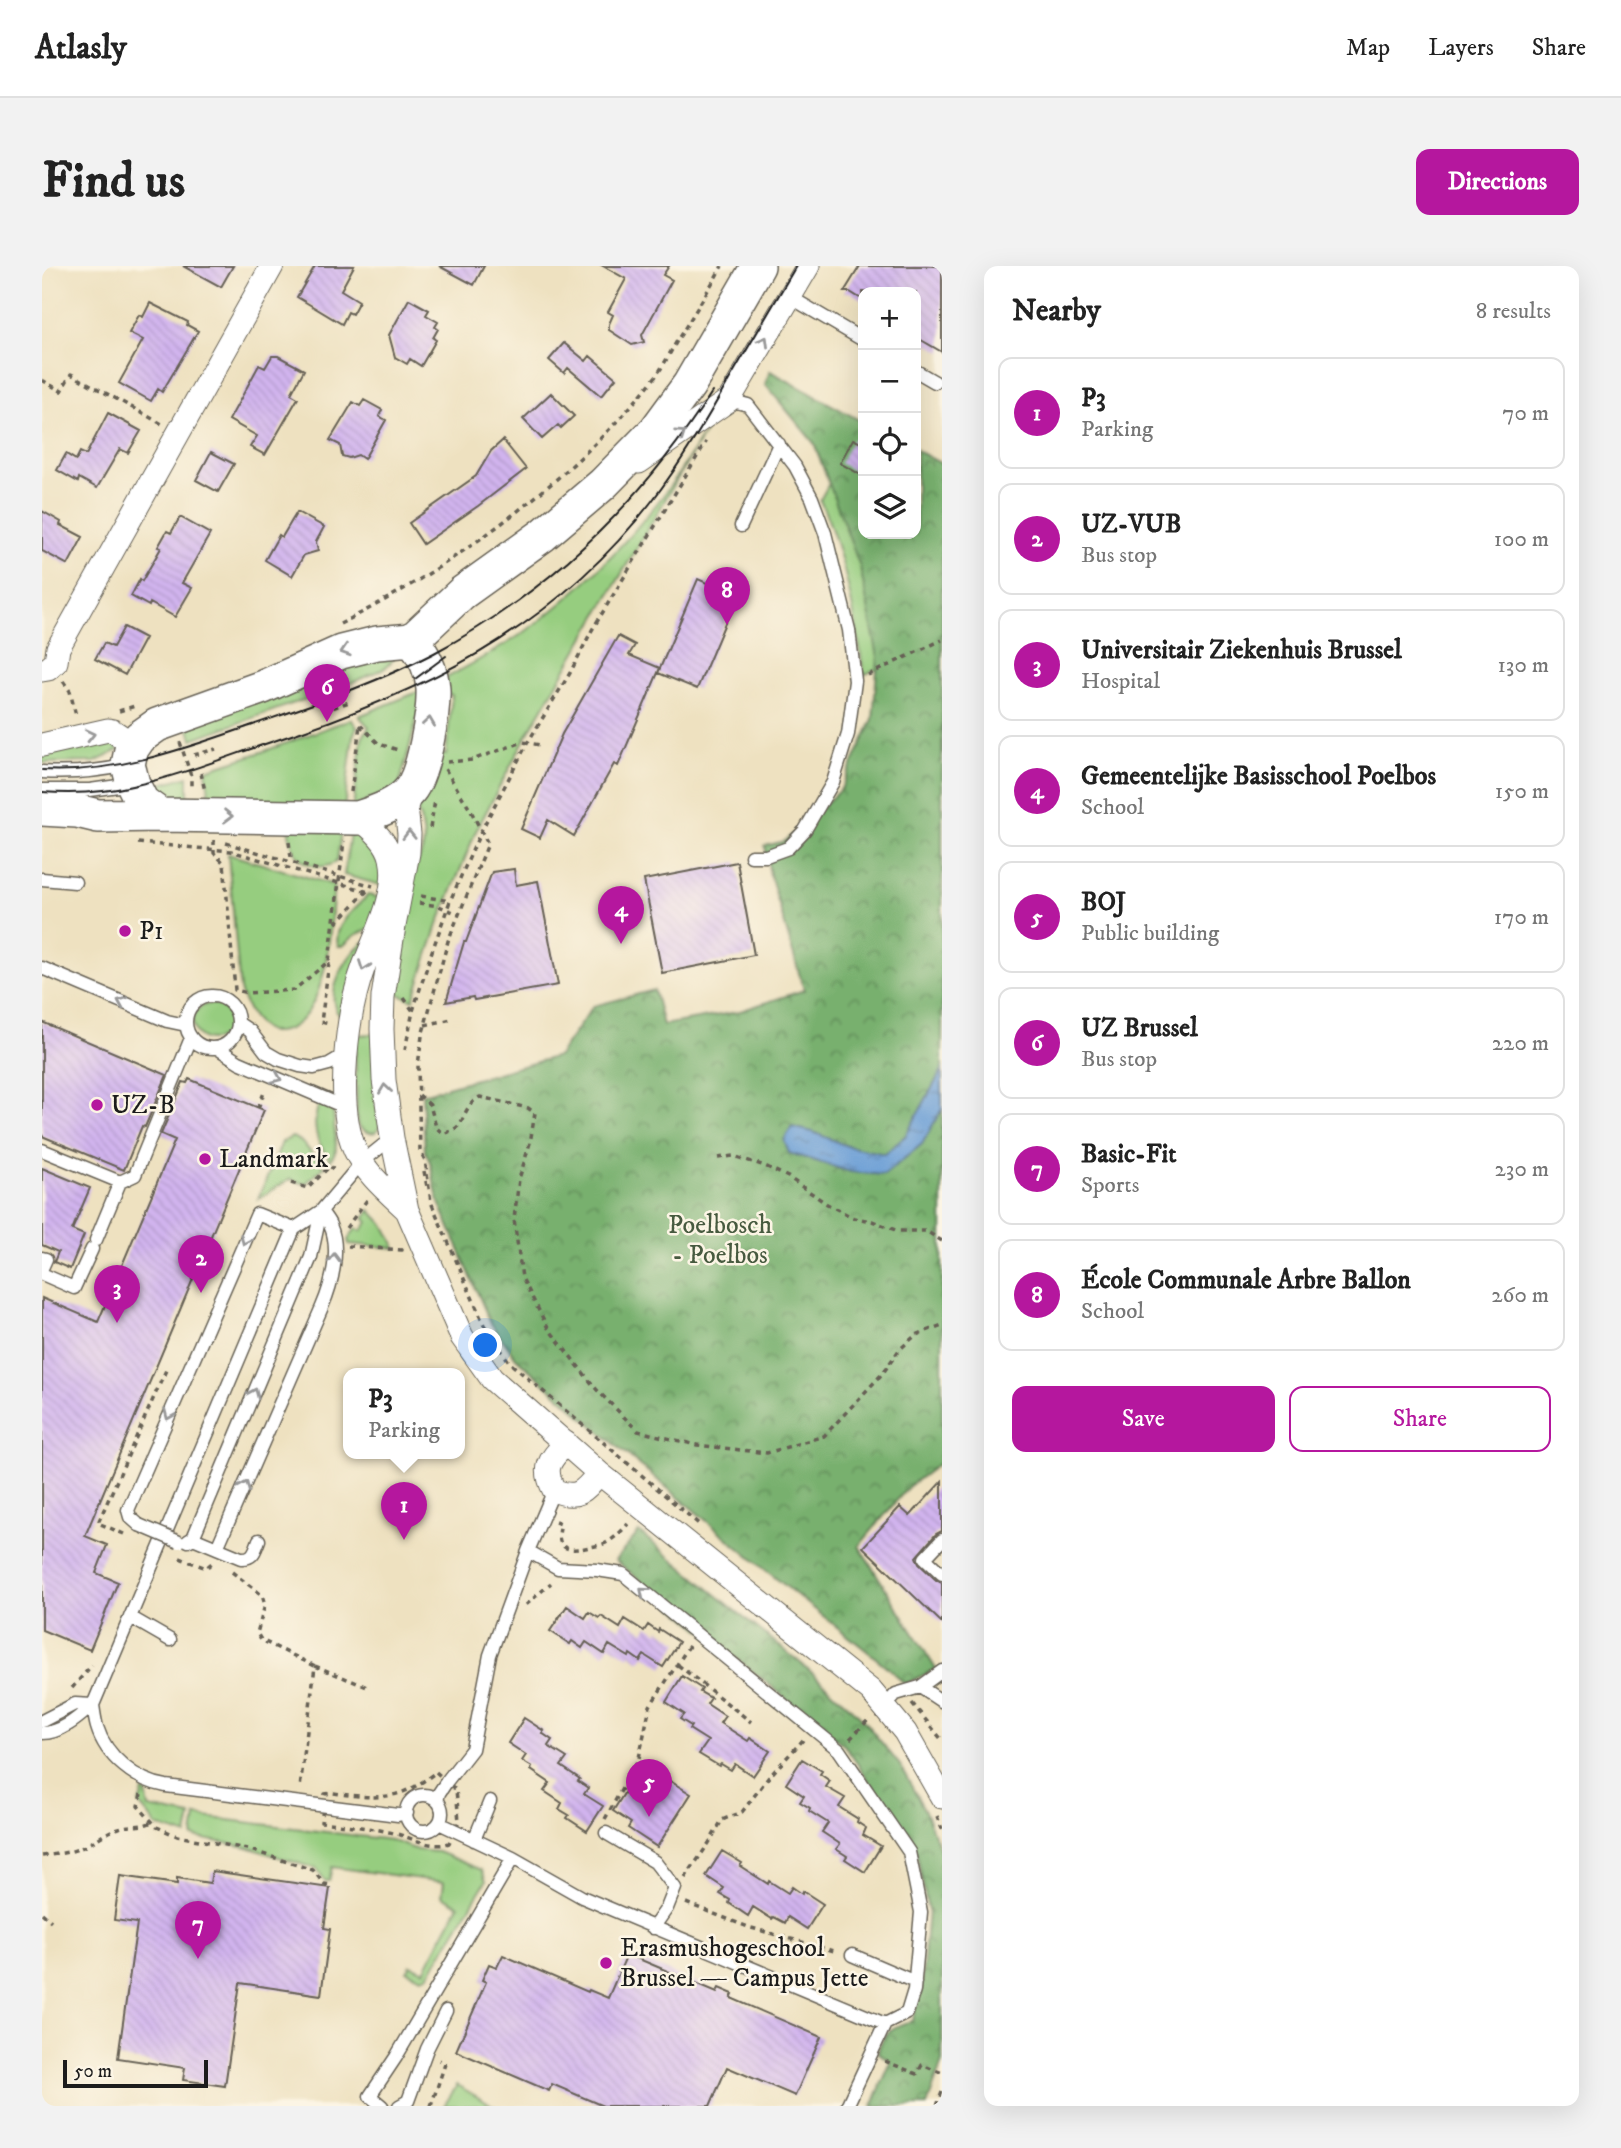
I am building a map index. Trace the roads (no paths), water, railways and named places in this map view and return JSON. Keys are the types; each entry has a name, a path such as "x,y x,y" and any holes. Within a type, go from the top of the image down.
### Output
{"street":[{"path":"49,656 179,433 272,266"},
{"path":"77,811 90,806 128,771 160,711 263,687 341,652 377,643 412,640 462,593 543,536 603,484 656,430 688,386 758,266"},
{"path":"603,484 729,400 808,266"},
{"path":"412,640 424,657 433,688 426,744 424,793 406,807 409,844 398,893 386,975 382,1029 384,1080 392,1138 407,1210 462,1337 492,1380 599,1473 871,1690 894,1697 920,1757 942,1797"},
{"path":"42,745 113,731 142,802 160,815 207,830 353,818 384,808 404,796 424,793"},
{"path":"42,809 77,811 98,816 160,815"},
{"path":"353,818 373,830 389,852 392,878 398,893 358,983 346,1054 346,1108 351,1136 362,1162 375,1180 407,1210"},
{"path":"566,1443 548,1465 548,1474 554,1490 568,1495 578,1494 599,1473"}],"lane":[{"path":"790,297 858,337"},
{"path":"921,374 935,382"},
{"path":"729,400 748,405 795,466 812,498 825,534 849,630 855,681 848,734 833,782 805,830 788,848 766,856 751,856"},
{"path":"741,526 779,444"},
{"path":"42,772 128,771"},
{"path":"42,790 90,790 128,771"},
{"path":"42,879 75,882"},
{"path":"42,968 167,1021 186,1025"},
{"path":"217,1048 234,1036 238,1023 230,1003 211,996 192,1005 186,1018 191,1038 203,1046 217,1048 239,1062 346,1108"},
{"path":"238,1023 250,1031 266,1052 300,1066 314,1068 346,1054"},
{"path":"42,1275 74,1288 121,1182 135,1175 191,1038"},
{"path":"42,1733 47,1734 72,1723 93,1705 294,1228 321,1211 362,1162 392,1138"},
{"path":"42,1150 121,1182"},
{"path":"193,1538 311,1257 321,1211"},
{"path":"216,1555 332,1279 335,1265 331,1226 321,1211"},
{"path":"193,1538 179,1542 139,1525 130,1517 128,1510 257,1214 294,1228"},
{"path":"42,1258 46,1259 42,1268"},
{"path":"437,1801 447,1781 472,1749 490,1655 528,1551 554,1490"},
{"path":"193,1538 216,1555 241,1559 253,1556 259,1540"},
{"path":"942,1540 925,1558 942,1574"},
{"path":"528,1551 558,1568 623,1574 839,1751 909,1852 921,1912 915,1982 907,2013 885,2024 846,2106"},
{"path":"130,1617 170,1640"},
{"path":"894,1697 920,1687 942,1671"},
{"path":"920,1687 941,1701"},
{"path":"42,1721 75,1704 93,1705"},
{"path":"93,1705 97,1727 106,1746 143,1780 166,1786 407,1814"},
{"path":"426,1795 437,1801 442,1815 439,1823 431,1830 420,1830 411,1824 407,1814 411,1802 426,1795"},
{"path":"474,1840 490,1801"},
{"path":"439,1823 513,1858 582,1897 885,2024"},
{"path":"606,1833 655,1862 673,1893 667,1908 653,1928"},
{"path":"382,2106 370,2096 396,2057 513,1858"},
{"path":"852,1955 915,1982"},
{"path":"398,2106 408,2101 411,2096 427,2049 446,2011"}],"water":[{"path":"942,1070 942,1109 922,1144 884,1175 851,1172 789,1153 784,1140 792,1127 813,1132 847,1146 885,1154 906,1135"}],"tram line":[{"path":"42,792 98,792 149,782 324,724 430,679 480,652 526,622 571,587 613,547 652,501 692,442 796,266"},
{"path":"42,770 95,768 172,752 342,693 389,675 434,653 516,602 590,540 655,470 712,392"},
{"path":"415,679 446,656"}],"place":[{"name":"École Communale Arbre Ballon","path":"727,625"},
{"name":"UZ Brussel","path":"327,722"},
{"name":"P1","path":"125,931"},
{"name":"Gemeentelijke Basisschool Poelbos","path":"621,944"},
{"name":"UZ-B","path":"97,1105"},
{"name":"Landmark","path":"205,1159"},
{"name":"UZ-VUB","path":"201,1293"},
{"name":"Universitair Ziekenhuis Brussel","path":"117,1323"},
{"name":"P3","path":"404,1540"},
{"name":"BOJ","path":"649,1817"},
{"name":"Basic-Fit","path":"198,1959"},
{"name":"Erasmushogeschool Brussel — Campus Jette","path":"606,1963"}],"park label":[{"name":"Poelbosch - Poelbos","path":"720,1240"}]}
